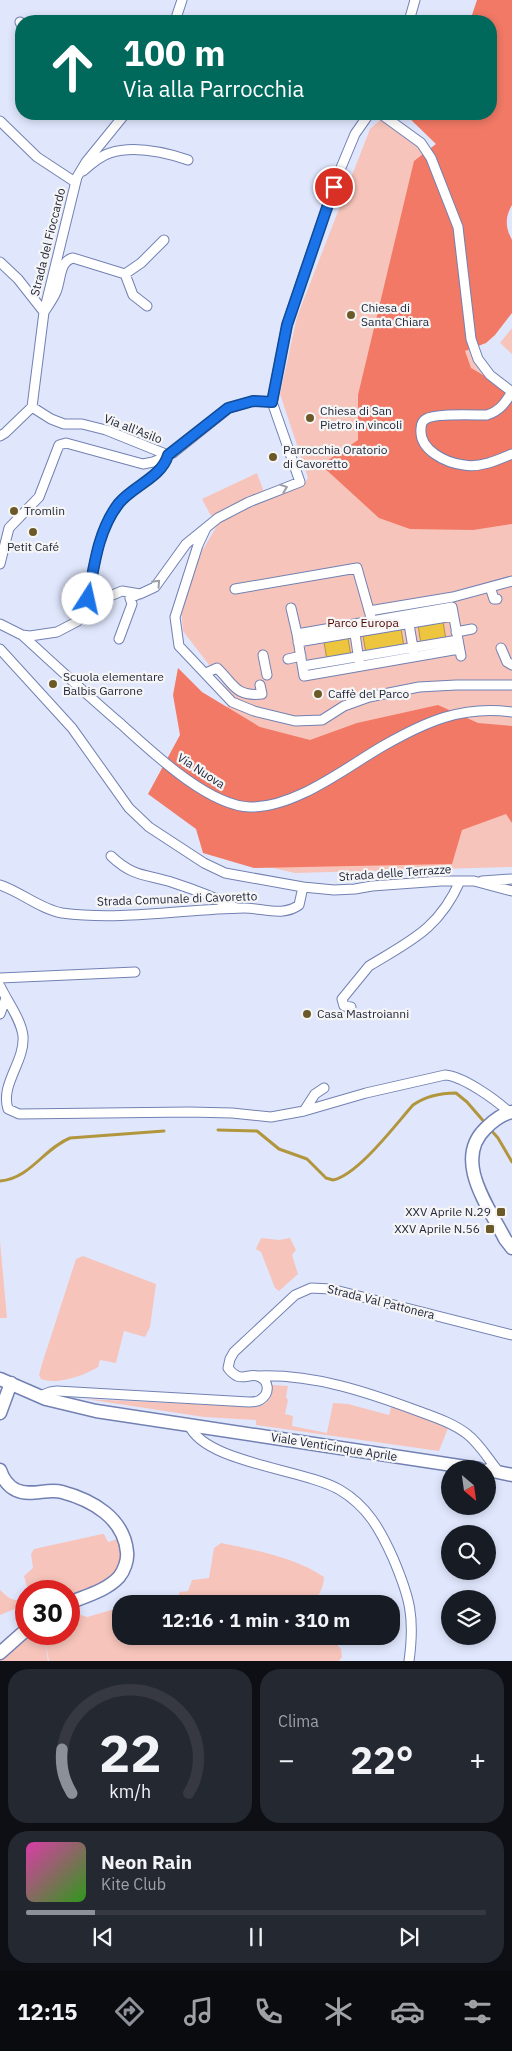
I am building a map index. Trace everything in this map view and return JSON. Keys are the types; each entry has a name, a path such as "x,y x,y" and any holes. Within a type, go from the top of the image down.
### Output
{"street":[{"path":"177,15 182,0"},
{"path":"408,0 408,15"},
{"path":"410,15 415,0"},
{"name":"Strada del Fioccardo","path":"32,406 44,312 76,180 86,162 116,120"},
{"path":"119,639 132,604 130,598 155,587 186,544 218,518 248,502 300,482 272,402 287,325 340,170 355,134 365,120"},
{"path":"389,120 421,143 431,158 458,227 471,339 478,359 486,369 512,392 502,408 494,412 465,416 436,415 426,418 422,422 422,438 426,446 446,460 464,466 497,461 512,454"},
{"path":"0,122 38,157 76,180"},
{"name":"Strada del Fioccardo","path":"76,180 99,158 110,152 159,150 188,160"},
{"path":"147,306 133,295 125,274 141,263 164,240"},
{"name":"Strada del Fioccardo","path":"44,312 57,291 64,265 68,259 73,258 125,274"},
{"path":"0,262 18,280 44,312"},
{"path":"0,564 9,528 39,496 59,445 66,443 143,464 168,455 228,408 253,401 272,402"},
{"path":"0,436 5,434 32,406"},
{"name":"Via all'Asilo","path":"32,406 51,419 64,424 82,424 106,430 168,455 166,465 133,489 119,503 108,521 96,558 86,609"},
{"path":"206,528 198,546 175,617 179,646 232,702 254,711 295,722 322,720 344,706 369,697 419,687 456,685 512,686"},
{"path":"235,589 357,568 372,621"},
{"path":"298,638 408,619 490,587 512,581"},
{"path":"490,587 494,599 497,599"},
{"path":"22,636 57,632 78,621 86,609 103,598 122,591 140,594"},
{"path":"369,611 451,602"},
{"path":"451,602 459,644"},
{"path":"291,608 304,676 360,662 459,644 472,629"},
{"path":"354,628 372,621 453,616"},
{"path":"408,619 414,652"},
{"name":"Via Nuova","path":"0,624 22,636 177,773 220,799 249,807 283,802 307,792 416,727 461,712 498,710 512,712"},
{"path":"354,628 360,662"},
{"path":"501,648 506,662 512,665"},
{"name":"Strada Comunale di Cavoretto","path":"0,649 72,728 129,808 149,827 204,863 225,873 303,887 299,905 288,912 236,908 126,914 61,912 45,907 0,885"},
{"path":"263,655 262,666 267,675"},
{"path":"288,659 301,656"},
{"path":"208,672 217,668 227,678 233,688 244,692 262,694 260,685"},
{"path":"111,856 121,866 137,874 208,894 236,908"},
{"name":"Strada delle Terrazze","path":"303,887 355,890 372,886 431,881 512,879"},
{"name":"Strada delle Terrazze","path":"351,1007 344,1006 342,999 368,966 414,939 431,924 450,901 460,881"},
{"name":"Strada delle Terrazze","path":"474,881 512,891"},
{"path":"0,978 135,972"},
{"path":"0,986 21,1028 23,1038 20,1054 3,1091 4,1104 13,1112 31,1115 189,1112 232,1113 271,1117 304,1112 366,1093 445,1075 454,1077 500,1103 510,1112 494,1120 483,1130 473,1147 471,1168 474,1178 499,1228 512,1248"},
{"path":"0,1014 6,998"},
{"path":"304,1112 315,1094 324,1088"},
{"name":"Strada Val Pattonera","path":"487,1460 477,1443 466,1433 450,1424 367,1392 320,1381 258,1376 239,1377 231,1372 228,1368 228,1363 234,1352 295,1295 311,1288 341,1291 512,1335"},
{"path":"40,1396 58,1391 253,1402 263,1398 268,1390 265,1381 258,1376"},
{"path":"0,1413 5,1381"},
{"name":"Viale Venticinque Aprile","path":"5,1381 40,1396 96,1412 441,1463"},
{"path":"189,1425 193,1434 210,1447 260,1465 330,1486 348,1495 371,1516 393,1559 410,1603 412,1631 409,1661"},
{"path":"0,1470 5,1481 16,1490 26,1492 61,1492 80,1498 110,1516 120,1528 128,1556 120,1576 106,1587 80,1599"},
{"path":"496,1472 512,1475"},
{"path":"0,1652 15,1639"}],"green space":[{"name":"Parco Europa","path":"380,120 392,120 426,150 473,359 489,386 512,466 512,867 295,873 211,854 229,691 183,631 181,606 202,551 221,519 303,485 308,478 280,394 297,317 370,129"},
{"path":"512,328 512,354 500,343"},
{"path":"257,473 265,495 211,516 202,499"},
{"path":"261,1238 279,1240 290,1238 296,1250 292,1255 298,1274 279,1291 275,1288 261,1252 256,1249"},
{"path":"0,1241 7,1318 0,1318"},
{"path":"83,1256 156,1284 150,1327 145,1337 124,1331 116,1363 100,1360 98,1367 85,1374 62,1380 47,1381 41,1379 39,1375 42,1364 76,1259"},
{"path":"271,1385 288,1386 285,1414 293,1416 292,1426 327,1433 333,1403 348,1404 389,1415 392,1404 448,1428 439,1451 256,1425 256,1420 204,1417 86,1399 255,1407 269,1400 272,1393"},
{"path":"104,1534 108,1542 118,1539 123,1553 115,1578 80,1595 80,1580 25,1580 24,1576 33,1568 31,1554 34,1549"},
{"path":"221,1543 288,1559 324,1577 323,1585 319,1595 178,1595 180,1592 188,1591 192,1580 209,1578 214,1548"},
{"path":"0,1590 9,1598 15,1600 15,1609 0,1615"},
{"path":"112,1610 112,1645 338,1645 341,1649 342,1657 339,1661 49,1661 46,1645 80,1645 80,1615 87,1617"},
{"path":"17,1645 46,1645 48,1661 0,1661"}],"shaded area":[{"path":"477,0 512,0 512,205 507,222 512,240 512,313 495,335 486,343 465,351 471,368 512,392 512,524 473,530 410,529 379,518 321,465 358,440 358,395 414,161 436,144 411,120 497,120 497,15 472,15"},
{"path":"443,621 446,640 421,644 418,625"},
{"path":"401,629 404,647 366,653 363,636"},
{"path":"348,638 351,656 327,660 324,642"},
{"path":"178,668 202,692 260,727 310,740 357,723 438,705 478,723 512,726 512,823 506,814 462,830 452,864 254,868 203,853 196,829 148,794 180,735 173,695"}],"waterway":[{"path":"218,1130 257,1131 279,1149 307,1159 326,1178 333,1180 354,1169 376,1148 413,1105 428,1097 456,1093 467,1102 486,1124"},
{"path":"490,1129 498,1138 512,1162"},
{"path":"0,1181 20,1175 52,1149 70,1138 164,1131"}],"place":[{"name":"Chiesa di Santa Chiara","path":"351,315"},
{"name":"Chiesa di San Pietro in vincoli","path":"310,418"},
{"name":"Parrocchia Oratorio di Cavoretto","path":"273,457"},
{"name":"Tromlin","path":"14,511"},
{"name":"Petit Café","path":"33,532"},
{"name":"Scuola elementare Balbis Garrone","path":"53,684"},
{"name":"Caffè del Parco","path":"318,694"},
{"name":"Casa Mastroianni","path":"307,1014"},
{"name":"XXV Aprile N.29","path":"501,1212"},
{"name":"XXV Aprile N.56","path":"490,1229"}],"route":[{"path":"88,599 100,541 108,521 119,503 133,489 166,465 168,455 173,453 228,408 253,401 272,402 276,387 278,363 287,325 334,187"}]}
